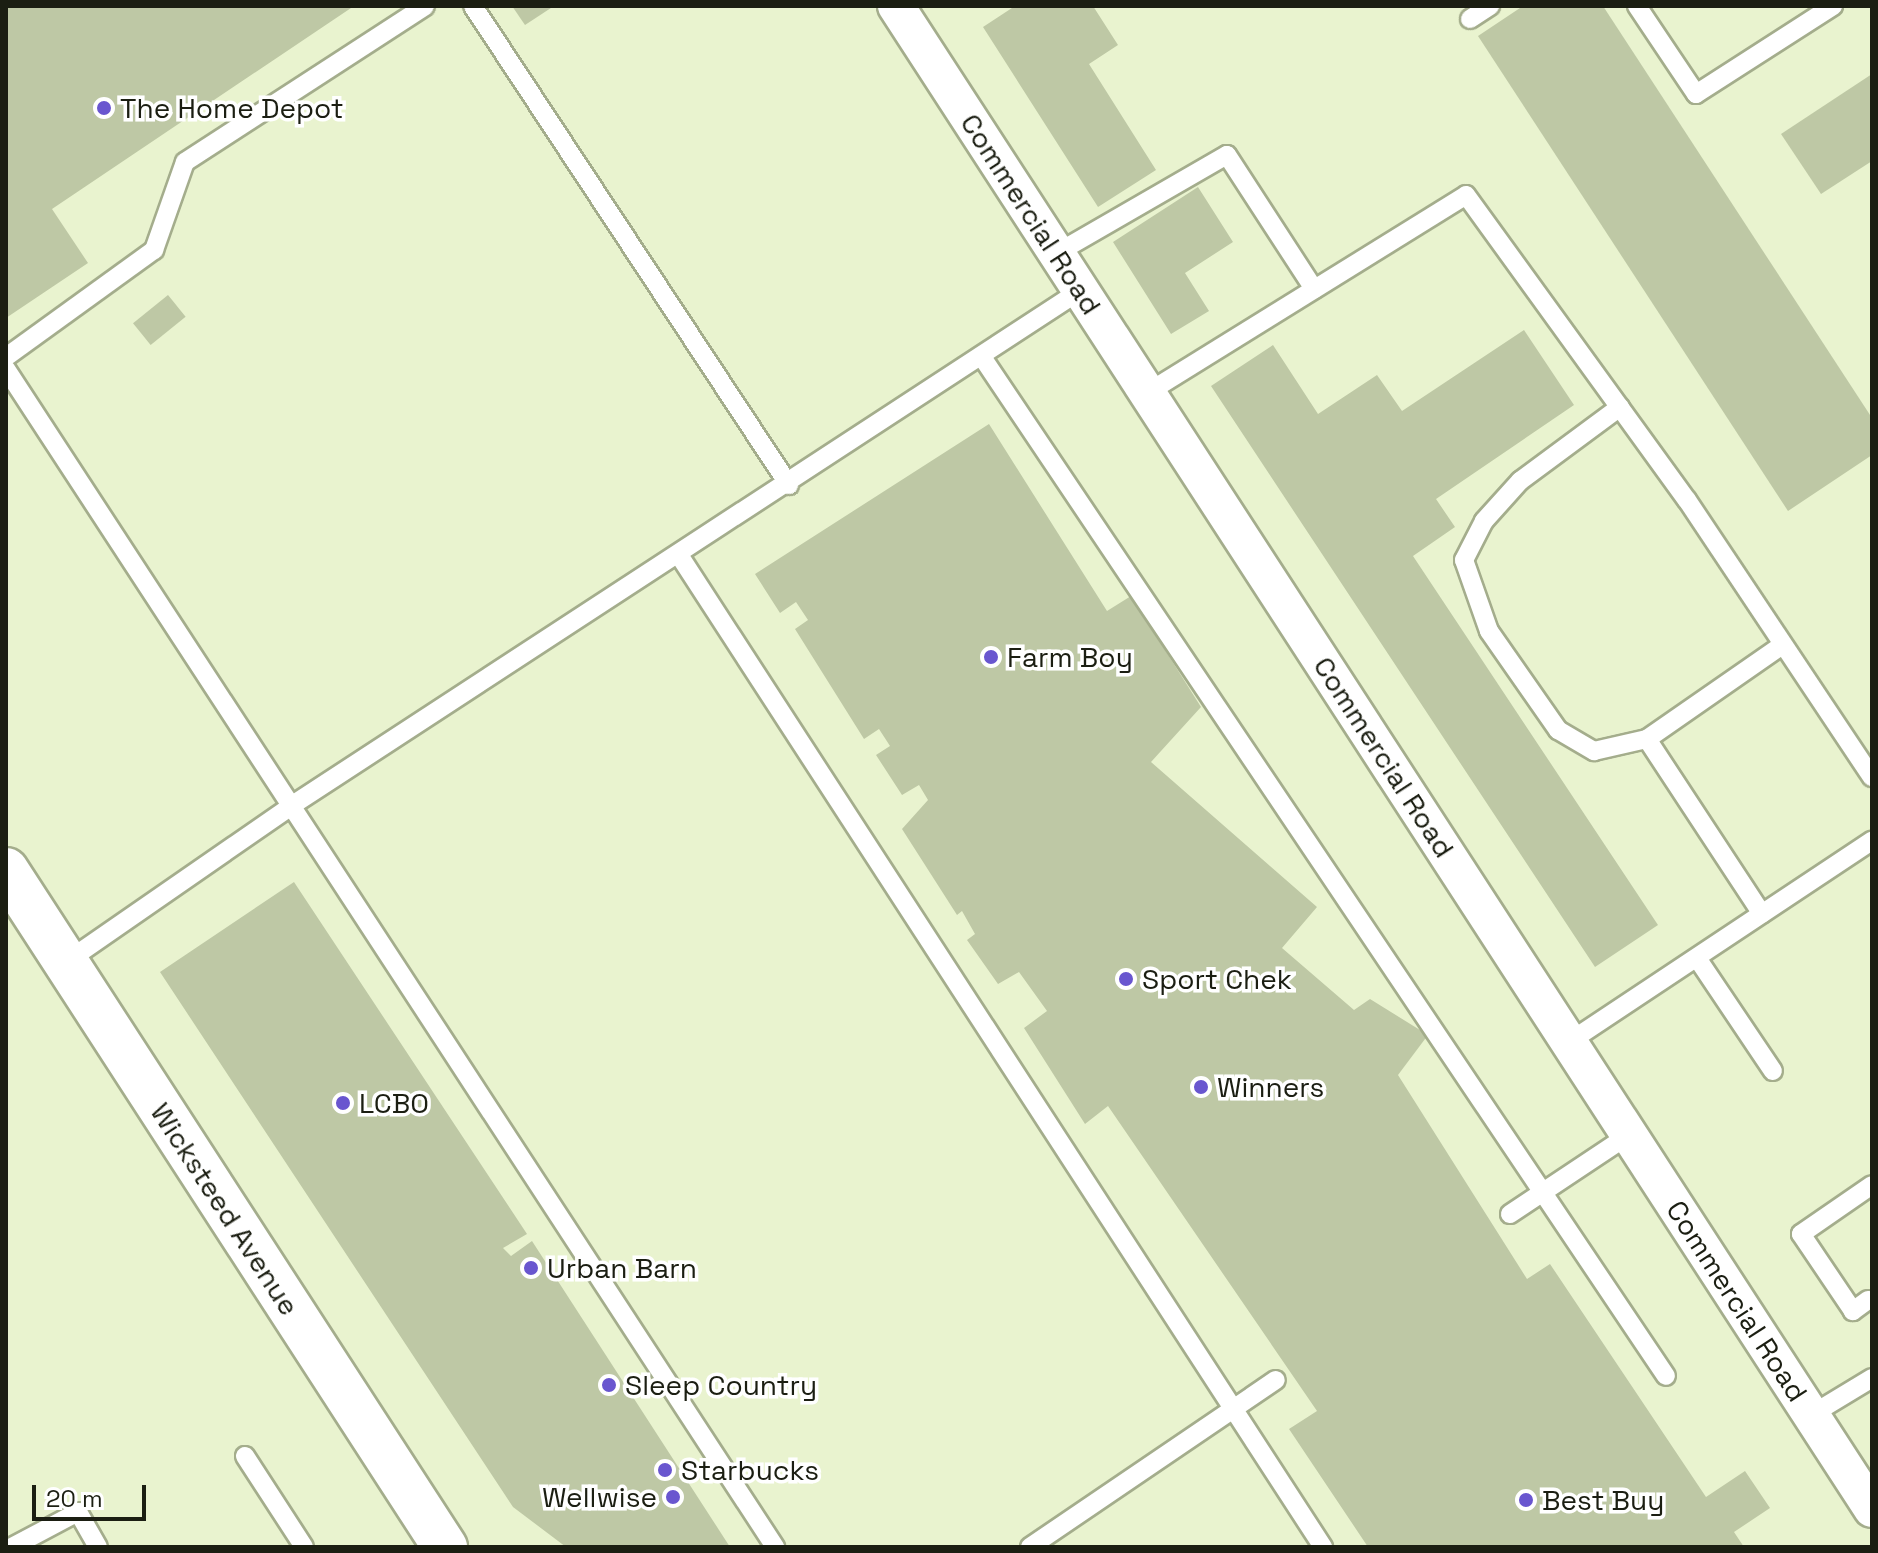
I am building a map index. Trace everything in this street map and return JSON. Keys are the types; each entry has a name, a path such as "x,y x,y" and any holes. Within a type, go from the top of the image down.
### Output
{"street":[{"name":"Commercial Road","path":"896,6 1872,1509"},
{"name":"Wicksteed Avenue","path":"6,870 445,1547"}],"lane":[{"path":"6,357 154,250 185,162 425,6"},
{"path":"473,6 789,485"},
{"path":"1470,19 1490,6"},
{"path":"1661,6 1640,11 1696,94 1833,6"},
{"path":"1057,253 1227,155 1314,289"},
{"path":"1147,393 1466,195 1620,407 1872,777"},
{"path":"65,963 294,804 789,485 1081,290"},
{"path":"982,357 1666,1376"},
{"path":"6,369 294,804 775,1547"},
{"path":"1620,407 1520,481 1484,521 1464,560 1489,631 1558,730 1594,751 1647,739 1782,645"},
{"path":"679,555 1236,1407 1323,1547"},
{"path":"1647,739 1762,914"},
{"path":"1569,1042 1872,841"},
{"path":"1697,958 1773,1071"},
{"path":"1510,1214 1629,1135"},
{"path":"1868,1300 1853,1311 1801,1234 1872,1185"},
{"path":"1811,1415 1872,1378"},
{"path":"1030,1547 1276,1380"},
{"path":"245,1456 304,1547"},
{"path":"12,1547 78,1512 98,1547"}],"building":[{"name":"The Home Depot","path":"6,6 354,6 52,209 88,263 6,318"},
{"path":"512,6 554,6 525,25"},
{"path":"1015,6 1093,6 1118,45 1089,64 1156,170 1098,207 983,27"},
{"path":"1523,6 1603,6 1872,418 1872,455 1788,511 1478,36"},
{"path":"1872,74 1872,161 1821,194 1781,134"},
{"path":"1198,187 1233,242 1185,273 1209,311 1171,334 1113,242"},
{"path":"168,295 186,317 151,345 133,323"},
{"path":"1524,330 1574,405 1436,499 1455,527 1413,556 1658,925 1595,967 1211,386 1273,345 1318,414 1377,375 1402,411"},
{"path":"989,424 1107,611 1131,596 1201,707 1151,762 1317,907 1282,948 1354,1010 1370,999 1428,1035 1398,1075 1527,1279 1550,1264 1706,1497 1745,1471 1770,1508 1734,1532 1744,1547 1368,1547 1289,1429 1317,1411 1108,1106 1085,1124 1024,1028 1047,1011 1019,972 998,984 967,940 975,934 962,911 957,915 902,829 928,800 919,785 902,795 876,755 890,746 879,729 864,739 795,629 808,620 796,602 780,613 755,574"},
{"path":"294,882 527,1234 503,1248 511,1256 532,1241 730,1547 566,1547 513,1507 160,972"}],"place":[{"name":"The Home Depot","path":"104,108"},
{"name":"Farm Boy","path":"991,657"},
{"name":"Sport Chek","path":"1126,979"},
{"name":"Winners","path":"1201,1087"},
{"name":"LCBO","path":"343,1103"},
{"name":"Urban Barn","path":"531,1268"},
{"name":"Sleep Country","path":"609,1385"},
{"name":"Starbucks","path":"665,1470"},
{"name":"Wellwise","path":"673,1497"},
{"name":"Best Buy","path":"1526,1500"}]}
